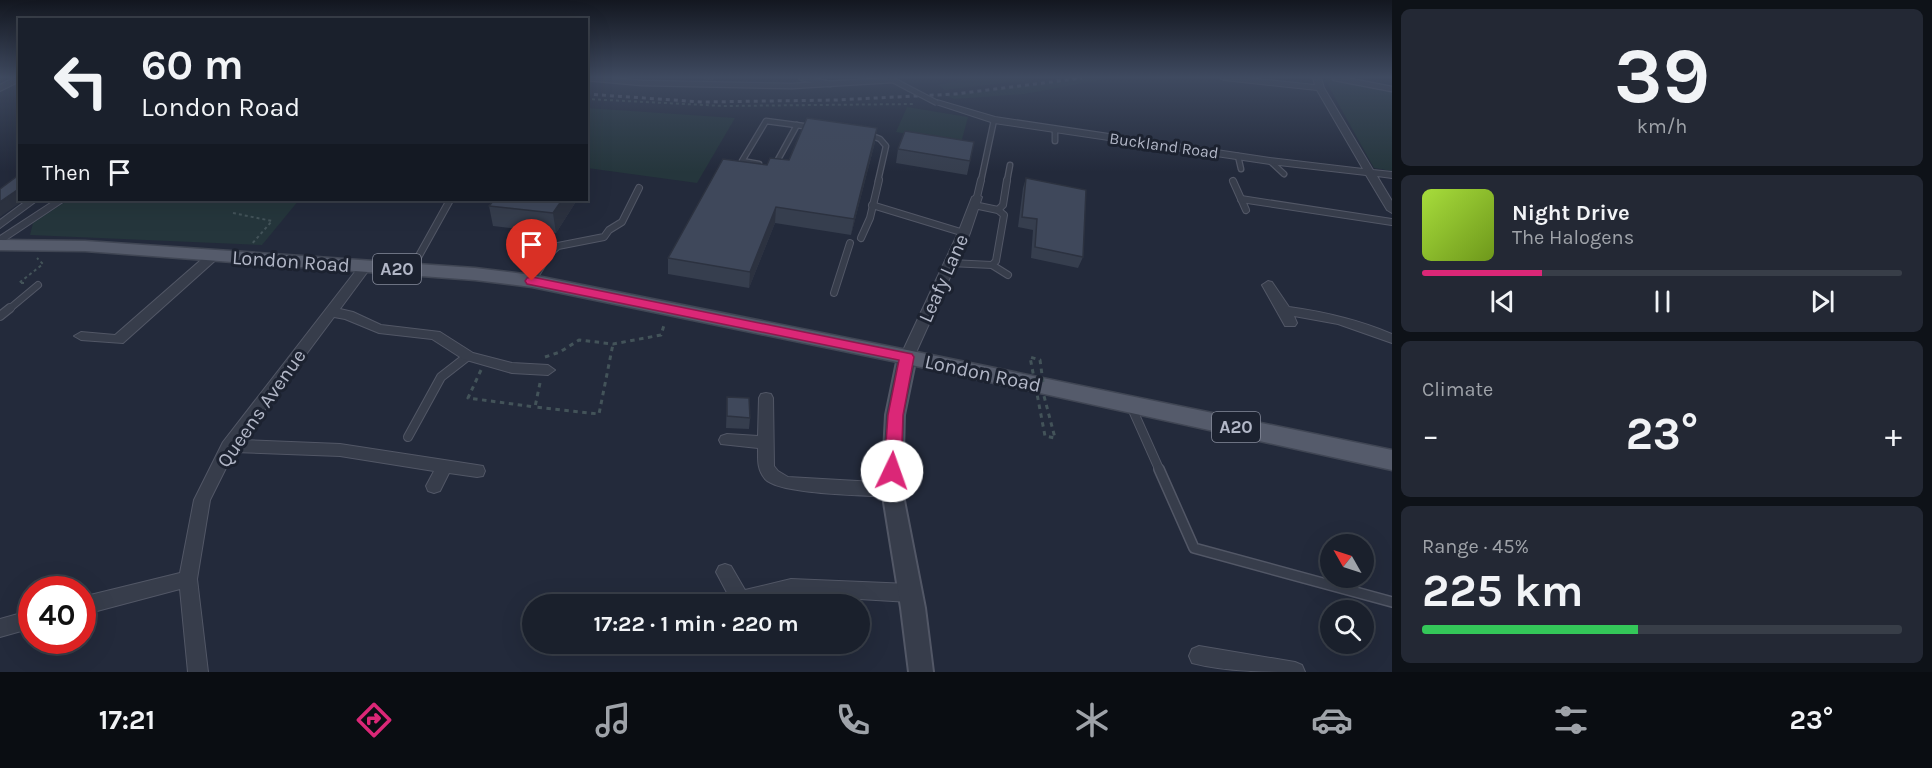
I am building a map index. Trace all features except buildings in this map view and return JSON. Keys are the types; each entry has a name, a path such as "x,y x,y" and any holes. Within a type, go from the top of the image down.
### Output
{"main road":[{"name":"London Road","path":"0,243 214,255 532,281 907,357 1392,460"}],"street":[{"name":"Buckland Road","path":"959,109 1055,135 1392,175"},
{"path":"1334,109 1392,210"},
{"path":"0,225 32,201"},
{"path":"0,243 60,201"},
{"name":"Leafy Lane","path":"907,357 964,233 975,201"},
{"path":"81,336 118,340 214,255"},
{"name":"Queens Avenue","path":"198,672 188,579 202,500 228,446 365,267"},
{"path":"1269,285 1287,317 1314,314 1360,324 1392,339"},
{"path":"330,312 348,315 379,328 435,335 468,356 512,368 545,364"},
{"path":"907,357 895,415 892,490 921,672"},
{"path":"766,398 766,467 772,476 786,483 892,490"},
{"path":"727,440 766,443"},
{"path":"228,446 340,450 477,471"},
{"path":"434,486 444,466"},
{"path":"725,572 737,594"},
{"path":"96,602 188,579"},
{"path":"768,594 791,587 910,593"},
{"path":"0,628 18,623"},
{"path":"1199,656 1295,672"}],"lane":[{"path":"992,265 996,261 1004,214 975,201 994,120"},
{"path":"797,125 774,166 742,161 766,121 797,125 820,128"},
{"path":"861,238 872,205 886,146 880,139 863,134"},
{"path":"1238,156 1241,169"},
{"path":"1270,161 1284,174"},
{"path":"998,210 1004,205 1010,165"},
{"path":"1233,181 1246,210"},
{"path":"532,281 549,254 558,246 604,237 609,230 622,222 639,188"},
{"path":"1241,200 1392,222"},
{"path":"411,270 449,201"},
{"path":"872,205 964,233"},
{"path":"834,293 850,243"},
{"path":"950,263 992,265 1008,275"},
{"path":"0,316 38,285"},
{"path":"408,437 441,377 468,356"},
{"path":"1131,405 1194,548 1392,602"}],"path":[{"path":"233,213 272,221 256,240"},
{"path":"38,285 19,283 44,264 35,256 51,245"},
{"path":"545,364 579,340 613,344 661,335 670,309"},
{"path":"485,361 468,398 599,414 613,344"},
{"path":"1042,382 1041,360 1030,357 1045,436 1055,438 1044,396"},
{"path":"535,407 538,389"}],"shaded area":[{"path":"588,109 735,118 697,183 588,168"},
{"path":"906,109 921,109 968,117 961,143 896,132"},
{"path":"1341,109 1392,109 1392,171 1374,168"},
{"path":"66,201 298,201 262,245 30,235 33,223"}],"route":[{"path":"532,281 907,357 895,415 892,471"}]}
